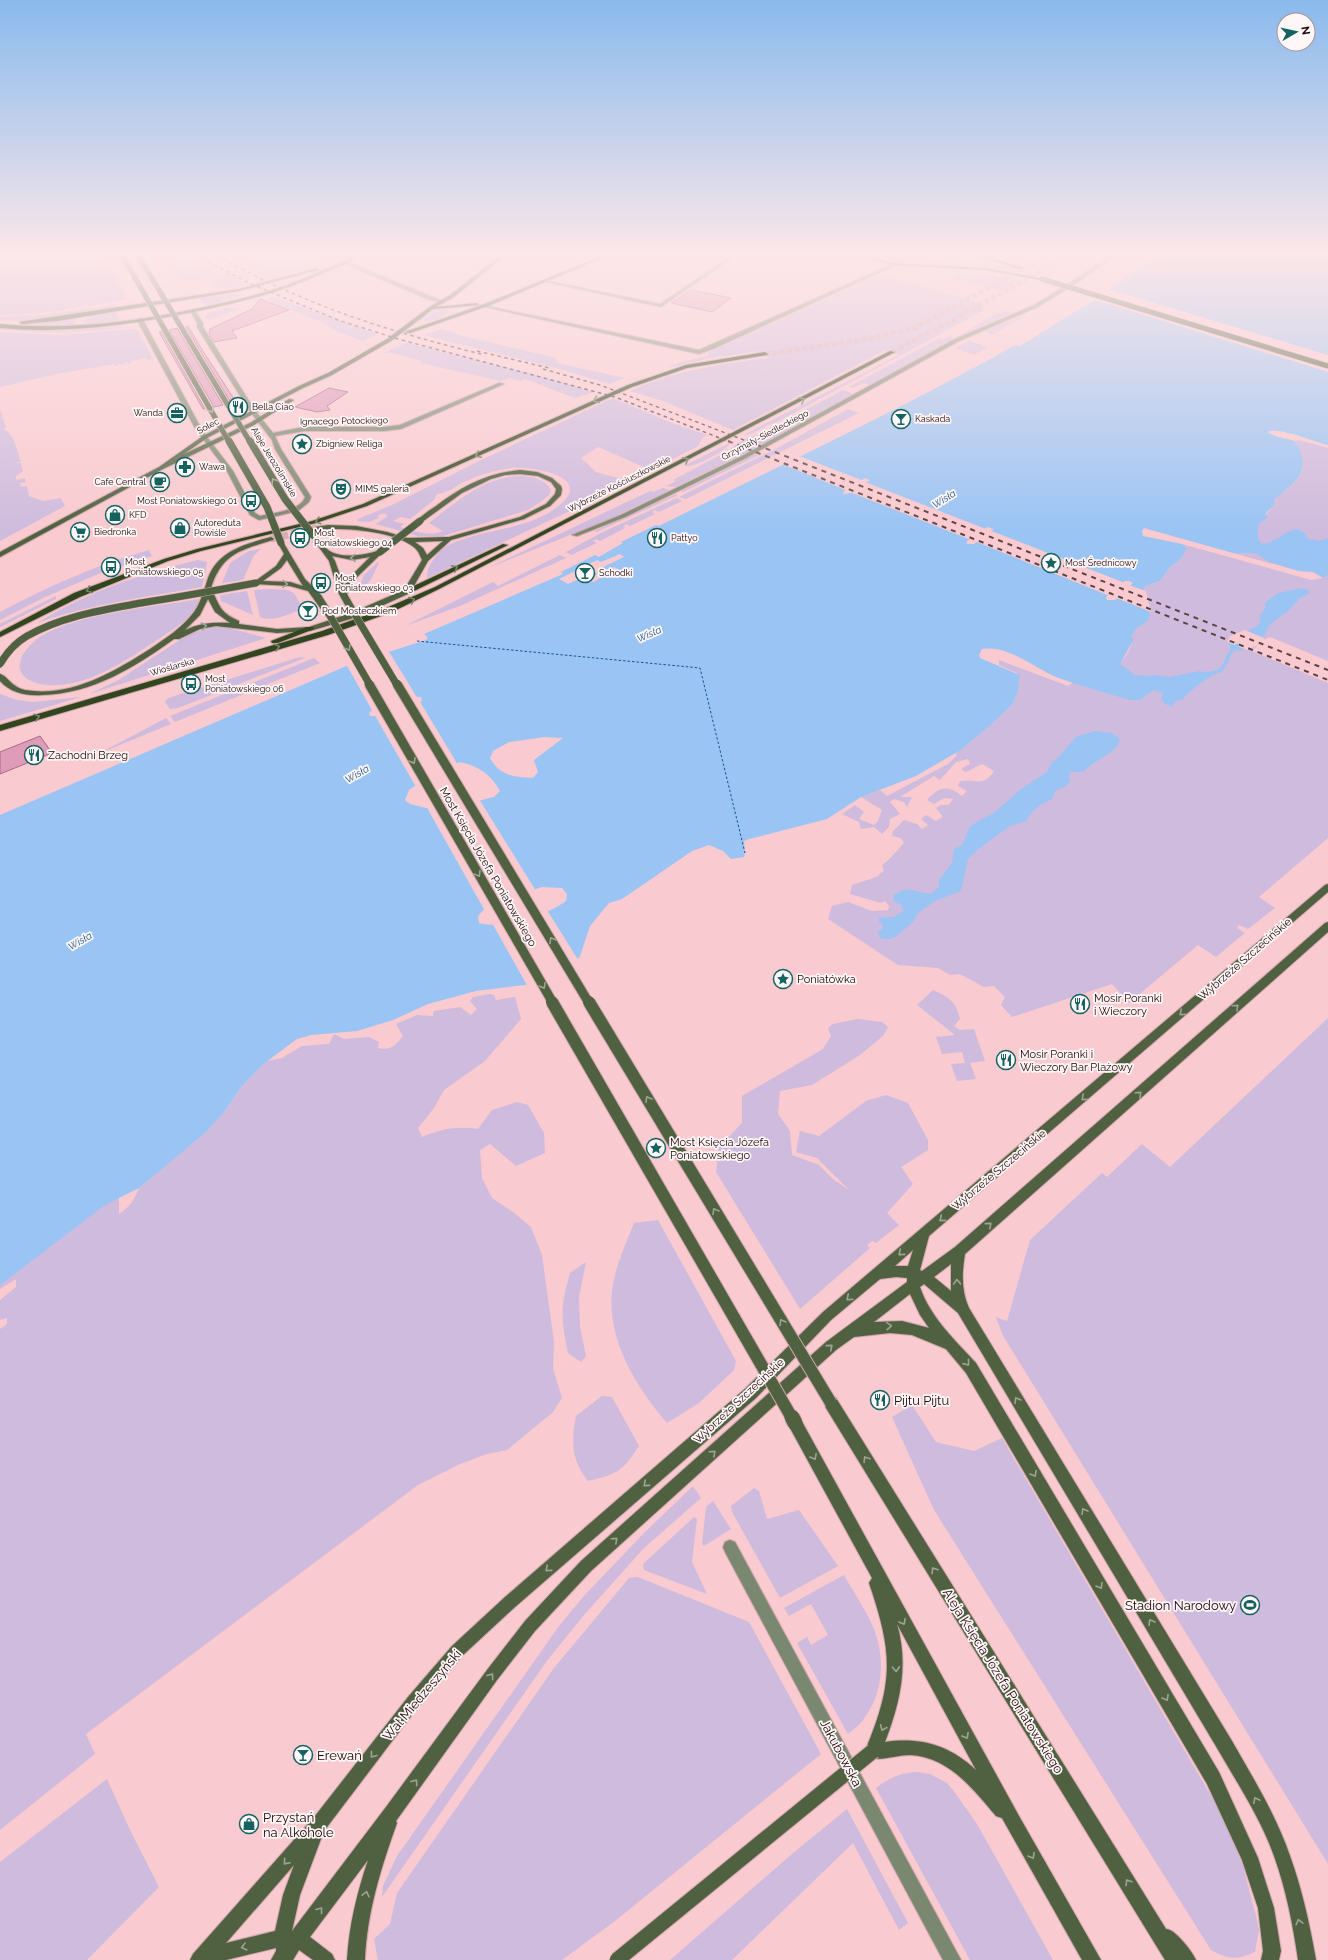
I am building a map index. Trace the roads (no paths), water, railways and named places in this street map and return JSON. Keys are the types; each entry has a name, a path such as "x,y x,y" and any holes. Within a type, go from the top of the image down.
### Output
{"main road":[{"path":"175,346 265,503 287,554 279,567 256,583"},
{"name":"Aleje Jerozolimskie","path":"193,346 285,499 326,552"},
{"name":"Solec","path":"0,555 161,468 260,419 330,374 379,346"},
{"path":"1266,346 1328,366"},
{"path":"1279,346 1328,361"},
{"name":"Wybrzeże Kościuszkowskie","path":"350,625 420,596 547,529 694,456 892,352"},
{"path":"0,635 65,601 126,575 186,554 269,536 351,510 458,464 589,404 658,375 700,364 765,354"},
{"name":"Solec","path":"161,468 205,437 254,413 301,387 330,374"},
{"path":"318,528 327,526 388,501 436,478 458,464"},
{"path":"343,594 352,578 380,552 463,489 501,474 518,472 533,473 547,477 559,487 559,492 554,500 536,512 449,539 406,540"},
{"path":"327,526 357,527 406,540 421,549 425,560"},
{"path":"124,692 160,676 369,609 500,547 547,529"},
{"path":"0,676 9,686 28,692 54,693 81,688 102,680 132,665 168,640 198,612 209,590 216,567 222,560 237,550 254,544 269,536"},
{"path":"407,591 425,560 449,539"},
{"path":"126,575 254,544"},
{"path":"326,552 338,557 353,559 380,552"},
{"name":"Most Księcia Józefa Poniatowskiego","path":"326,552 335,569 343,594 351,608 831,1403"},
{"name":"Most Księcia Józefa Poniatowskiego","path":"287,554 302,580 312,590 329,614 795,1423 844,1514"},
{"path":"0,664 7,652 19,640 45,627 68,618 256,583 296,585 312,590"},
{"path":"209,590 216,610 242,626"},
{"path":"168,640 208,625 242,626 277,632 310,628"},
{"name":"Wioślarska","path":"0,728 350,625"},
{"name":"Wybrzeże Szczecińskie","path":"676,1458 751,1393 827,1316 1328,887"},
{"name":"Wybrzeże Szczecińskie","path":"392,1814 492,1674 530,1626 586,1566 831,1346 917,1279 960,1251 1328,926"},
{"path":"924,1234 917,1279 919,1302 971,1368 1214,1778 1250,1858 1266,1908 1272,1951 1270,1960"},
{"path":"960,1251 956,1281 959,1300 964,1312 1226,1746 1256,1800 1282,1856 1304,1942 1307,1960"},
{"path":"879,1273 901,1271 917,1279 964,1312"},
{"path":"850,1332 877,1327 896,1326 915,1329 933,1335 953,1347"},
{"name":"Aleja Księcia Józefa Poniatowskiego","path":"831,1403 1175,1960"},
{"name":"Wał Miedzeszyński","path":"199,1960 320,1822 414,1702 457,1651 510,1602 676,1458"},
{"path":"617,1960 873,1751 885,1724 891,1704 896,1678 895,1644 888,1615 876,1582 844,1514"},
{"path":"844,1514 1013,1822 1092,1960"},
{"path":"873,1751 916,1748 939,1755 958,1764 1013,1822"},
{"path":"286,1951 392,1814"},
{"path":"356,1960 359,1920 371,1873 392,1814"},
{"path":"286,1951 289,1902 320,1822"},
{"path":"1148,1916 1187,1960"},
{"path":"199,1960 244,1946 286,1951 309,1947 326,1960"}],"street":[{"path":"155,346 205,437 230,471 252,514 259,518 296,510 307,501 308,497 278,449 272,436 254,413 212,346"},
{"path":"669,346 699,352 714,346"},
{"name":"Grzymały-Siedleckiego","path":"575,535 623,516 744,457 944,346"},
{"name":"Ignacego Potockiego","path":"272,436 304,429 393,429 502,384"},
{"name":"Jakubowska","path":"730,1547 952,1960"}],"water":[{"name":"Wisła","path":"1012,346 1328,346 1328,445 1279,431 1267,432 1275,436 1295,441 1303,460 1303,468 1295,481 1274,500 1274,505 1265,514 1268,517 1258,525 1258,539 1262,544 1272,542 1288,532 1297,529 1305,533 1308,539 1320,541 1328,538 1328,574 1324,578 1313,572 1299,571 1269,562 1256,553 1233,553 1144,528 1142,531 1143,536 1182,544 1187,548 1181,559 1170,567 1160,581 1145,586 1143,594 1150,615 1148,621 1137,628 1132,636 1133,641 1120,664 1135,675 1170,677 1200,671 1212,674 1211,677 1196,686 1183,699 1176,701 1171,707 1164,703 1161,699 1163,693 1154,690 1140,700 1130,700 1056,677 1011,653 1001,650 982,649 979,655 980,658 1020,675 1017,694 1012,705 992,724 959,751 916,776 861,797 827,819 744,841 744,857 731,859 723,851 709,845 692,851 622,899 609,903 590,926 580,956 571,968 533,984 476,991 428,1004 393,1020 357,1031 311,1035 297,1039 262,1065 242,1086 224,1112 206,1132 139,1188 105,1205 0,1285 0,815 351,664 426,640 428,638 424,634 563,574 561,572 595,555 599,557 623,543 621,542 656,525 659,526 927,393","holes":["865,478 870,480 851,493 843,494 844,491","987,527 994,529 974,544 967,544 967,541","1125,581 1133,583 1115,600 1107,600 1106,597","417,697 421,697 422,701 375,716 370,716 369,713 372,710","545,737 563,738 534,760 538,772 533,778 508,774 498,769 494,764 490,758 493,751 509,742","460,762 478,768 488,775 500,791 494,797 474,802 426,808 410,804 405,800 409,790 429,776","542,887 562,888 567,894 566,901 558,906 536,916 512,923 489,925 479,923 478,916 488,905"]},
{"path":"1302,588 1310,591 1307,595 1301,597 1287,612 1270,624 1261,641 1243,650 1237,651 1230,648 1229,644 1231,638 1256,627 1260,622 1260,616 1265,608 1265,603 1278,593"},
{"path":"1095,731 1112,733 1120,739 1118,745 1083,772 1071,772 1069,775 1070,781 1066,786 1055,791 1052,799 1042,804 1032,812 1026,821 1010,826 976,851 968,859 961,891 935,901 918,913 913,922 897,936 890,939 882,939 877,933 883,928 882,924 879,922 879,918 894,917 904,911 901,905 894,901 893,896 903,890 912,890 931,894 939,887 939,880 952,863 954,849 962,845 970,826 995,812 1021,789 1047,772 1052,762 1056,760 1076,737"}],"waterway":[{"path":"1205,674 1214,673 1223,668 1232,650 1237,645"}],"tunnel":[{"path":"765,354 817,346"},
{"path":"892,352 903,346"},
{"path":"271,539 317,528"}],"railway":[{"path":"426,346 615,397 730,442"},
{"path":"452,346 481,354"},
{"path":"477,351 549,368"},
{"path":"543,369 600,385 749,442"},
{"path":"728,441 1328,680"},
{"path":"747,441 1328,670"}],"place":[{"name":"Bella Ciao","path":"238,407"},
{"name":"Wanda","path":"177,413"},
{"name":"Kaskada","path":"901,419"},
{"name":"Zbigniew Religa","path":"302,444"},
{"name":"Wawa","path":"185,467"},
{"name":"Cafe Central","path":"160,482"},
{"name":"MIMS galeria","path":"341,489"},
{"name":"Most Poniatowskiego 01","path":"251,501"},
{"name":"KFD","path":"115,515"},
{"name":"Autoreduta Powiśle","path":"180,528"},
{"name":"Biedronka","path":"80,532"},
{"name":"Most Poniatowskiego 04","path":"300,538"},
{"name":"Pattyo","path":"657,538"},
{"name":"Most Średnicowy","path":"1051,563"},
{"name":"Most Poniatowskiego 05","path":"111,567"},
{"name":"Schodki","path":"585,573"},
{"name":"Most Poniatowskiego 03","path":"321,583"},
{"name":"Pod Mosteczkiem","path":"308,611"},
{"name":"Most Poniatowskiego 06","path":"191,684"},
{"name":"Zachodni Brzeg","path":"34,755"},
{"name":"Poniatówka","path":"783,979"},
{"name":"Mosir Poranki i Wieczory","path":"1080,1004"},
{"name":"Mosir Poranki i Wieczory Bar Plażowy","path":"1006,1060"},
{"name":"Most Księcia Józefa Poniatowskiego","path":"656,1148"},
{"name":"Pijtu Pijtu","path":"880,1400"},
{"name":"Stadion Narodowy","path":"1250,1605"},
{"name":"Erewań","path":"303,1755"},
{"name":"Przystań na Alkohole","path":"249,1824"}]}
